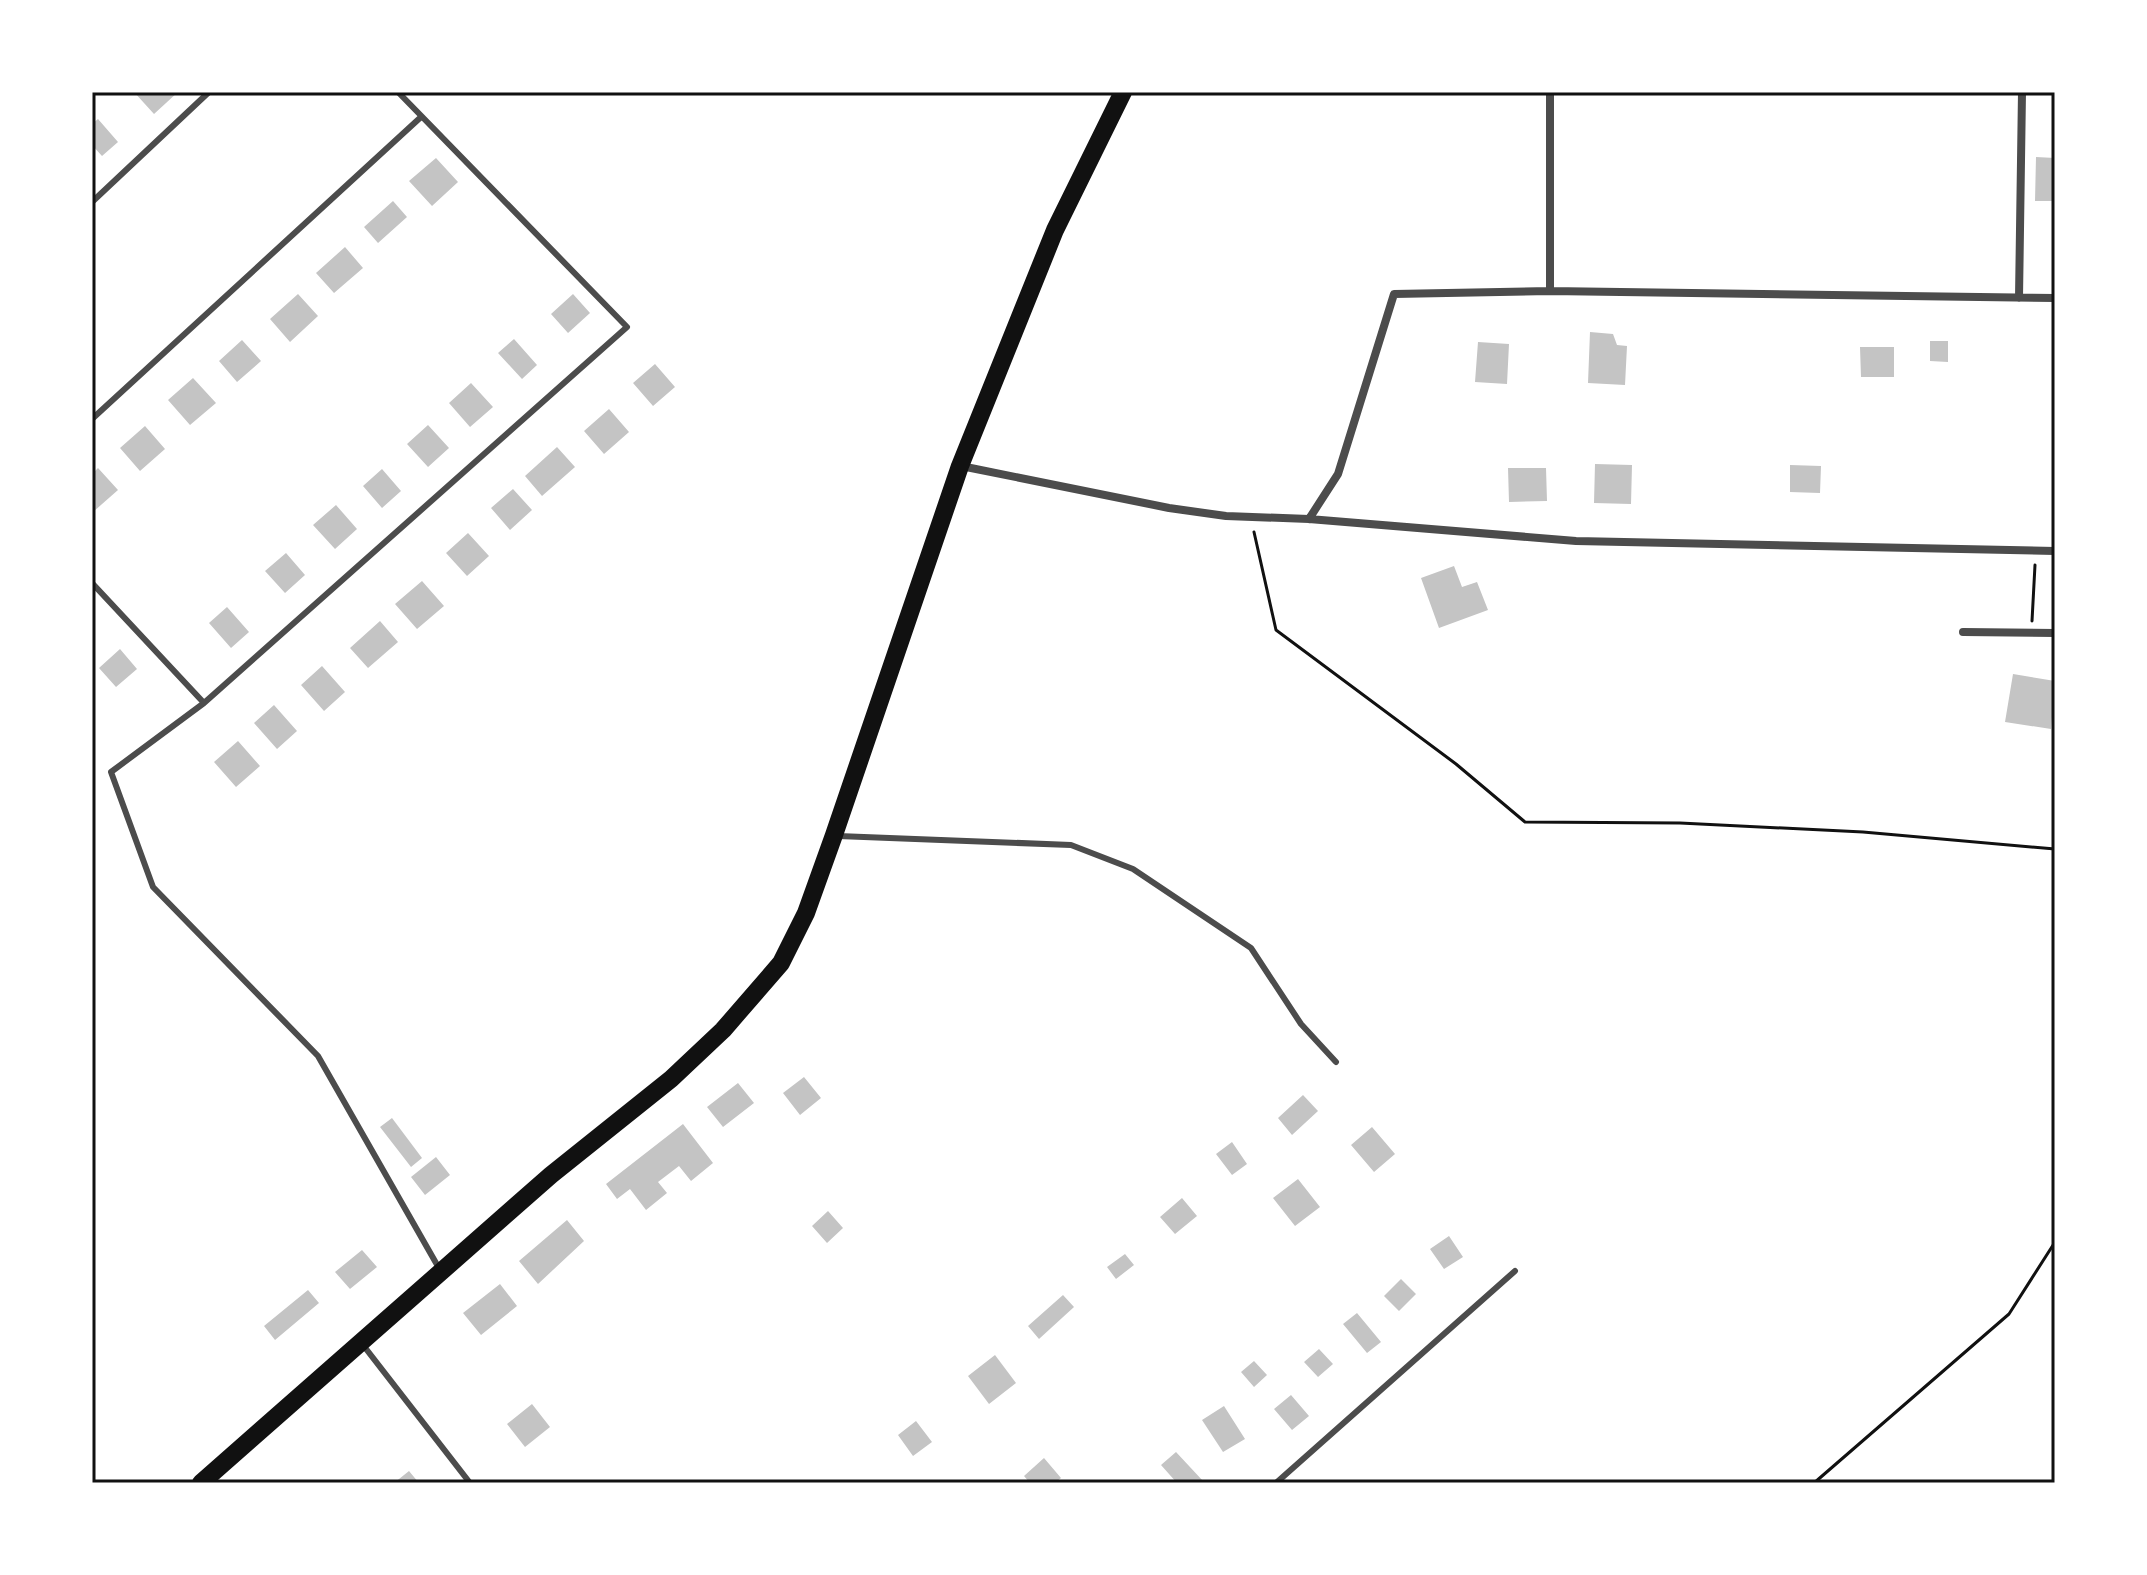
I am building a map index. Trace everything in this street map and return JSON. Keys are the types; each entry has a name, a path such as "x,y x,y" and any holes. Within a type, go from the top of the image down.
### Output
{"main road":[{"path":"201,1483 551,1175 671,1079 723,1030 781,963 798,931 834,835 960,466 1055,230 1123,92"}],"street":[{"path":"1550,92 1550,291"},
{"path":"2019,298 2022,92"},
{"path":"1309,519 1338,474 1394,294 1550,291 2055,298"},
{"path":"960,466 1169,508 1251,517 1576,541 2055,551"},
{"path":"1963,632 2055,633"}],"lane":[{"path":"92,202 209,92"},
{"path":"398,92 627,327 204,703 111,772 153,887 318,1056 441,1273"},
{"path":"92,419 421,117"},
{"path":"92,583 204,703"},
{"path":"834,835 1071,845 1133,869 1251,948 1301,1024 1336,1062"},
{"path":"1276,1483 1515,1271"},
{"path":"361,1342 470,1483"}],"path":[{"path":"1251,517 1276,630 1456,764 1525,822 1680,823 1863,832 2055,849"},
{"path":"2032,633 2036,550"},
{"path":"1814,1483 2009,1314 2055,1242"}],"building":[{"path":"134,92 178,92 154,114"},
{"path":"98,119 118,142 102,156 92,145 92,124"},
{"path":"2036,157 2055,158 2055,201 2035,201"},
{"path":"436,158 458,182 432,206 409,181"},
{"path":"393,201 407,217 378,243 364,227"},
{"path":"345,247 363,268 334,293 316,273"},
{"path":"298,294 318,316 290,342 270,319"},
{"path":"573,294 590,313 568,333 551,314"},
{"path":"1590,332 1613,334 1617,345 1627,346 1625,385 1588,383"},
{"path":"514,339 537,365 522,379 498,353"},
{"path":"242,340 261,361 237,382 219,361"},
{"path":"1930,341 1948,341 1948,362 1930,361"},
{"path":"1478,342 1509,344 1507,384 1475,382"},
{"path":"1860,347 1894,347 1894,377 1861,377"},
{"path":"655,364 675,387 653,406 633,383"},
{"path":"193,378 216,403 190,425 168,400"},
{"path":"471,383 493,407 470,427 449,403"},
{"path":"609,409 629,432 604,454 584,431"},
{"path":"428,425 449,448 428,467 407,444"},
{"path":"145,426 165,449 140,471 120,448"},
{"path":"557,447 575,467 542,496 525,476"},
{"path":"1595,464 1632,465 1631,504 1594,503"},
{"path":"1790,465 1821,466 1820,493 1790,492"},
{"path":"98,468 118,490 93,512 92,474"},
{"path":"1508,468 1546,468 1547,501 1509,502"},
{"path":"382,469 401,491 382,508 363,486"},
{"path":"513,489 532,510 510,530 491,508"},
{"path":"336,505 357,529 335,549 313,525"},
{"path":"468,533 489,556 467,576 446,553"},
{"path":"286,553 305,575 285,593 265,571"},
{"path":"1454,566 1462,587 1477,582 1488,610 1439,628 1421,578"},
{"path":"422,581 444,606 417,629 395,604"},
{"path":"227,607 249,632 231,648 209,623"},
{"path":"380,621 398,642 368,668 350,648"},
{"path":"120,649 137,669 116,687 99,668"},
{"path":"322,666 345,692 324,711 301,685"},
{"path":"2013,674 2055,681 2051,729 2005,722"},
{"path":"274,705 297,731 277,749 254,723"},
{"path":"238,741 260,766 236,787 214,762"},
{"path":"804,1077 821,1098 800,1115 783,1093"},
{"path":"738,1083 754,1103 723,1127 707,1107"},
{"path":"1303,1095 1318,1111 1292,1135 1278,1118"},
{"path":"392,1118 422,1158 411,1167 380,1127"},
{"path":"683,1124 713,1163 691,1181 679,1166 658,1182 667,1193 646,1210 630,1189 617,1199 606,1184"},
{"path":"1372,1127 1395,1154 1374,1172 1351,1145"},
{"path":"1232,1142 1247,1164 1232,1175 1216,1154"},
{"path":"436,1157 450,1175 425,1195 411,1177"},
{"path":"1298,1179 1320,1207 1295,1226 1273,1198"},
{"path":"1182,1198 1197,1216 1175,1234 1160,1217"},
{"path":"828,1211 843,1228 827,1243 812,1226"},
{"path":"567,1220 584,1241 538,1284 519,1261"},
{"path":"1449,1236 1463,1257 1444,1269 1430,1249"},
{"path":"362,1250 377,1267 350,1289 335,1272"},
{"path":"1125,1254 1134,1265 1116,1279 1107,1267"},
{"path":"1401,1279 1416,1294 1399,1311 1384,1296"},
{"path":"500,1284 517,1306 481,1335 463,1313"},
{"path":"308,1290 319,1303 275,1340 264,1326"},
{"path":"1063,1295 1074,1307 1039,1339 1028,1326"},
{"path":"1357,1313 1381,1342 1367,1353 1343,1324"},
{"path":"1319,1349 1333,1364 1318,1377 1304,1362"},
{"path":"995,1355 1016,1383 989,1404 968,1376"},
{"path":"1254,1361 1267,1375 1254,1387 1241,1372"},
{"path":"1291,1395 1309,1416 1292,1430 1274,1409"},
{"path":"532,1404 550,1427 525,1447 507,1424"},
{"path":"1224,1406 1245,1439 1223,1452 1202,1420"},
{"path":"916,1421 932,1442 913,1456 898,1435"},
{"path":"1176,1452 1203,1481 1201,1483 1177,1483 1161,1465"},
{"path":"1044,1458 1061,1478 1055,1483 1030,1483 1024,1476"},
{"path":"409,1471 419,1483 394,1483"}]}
